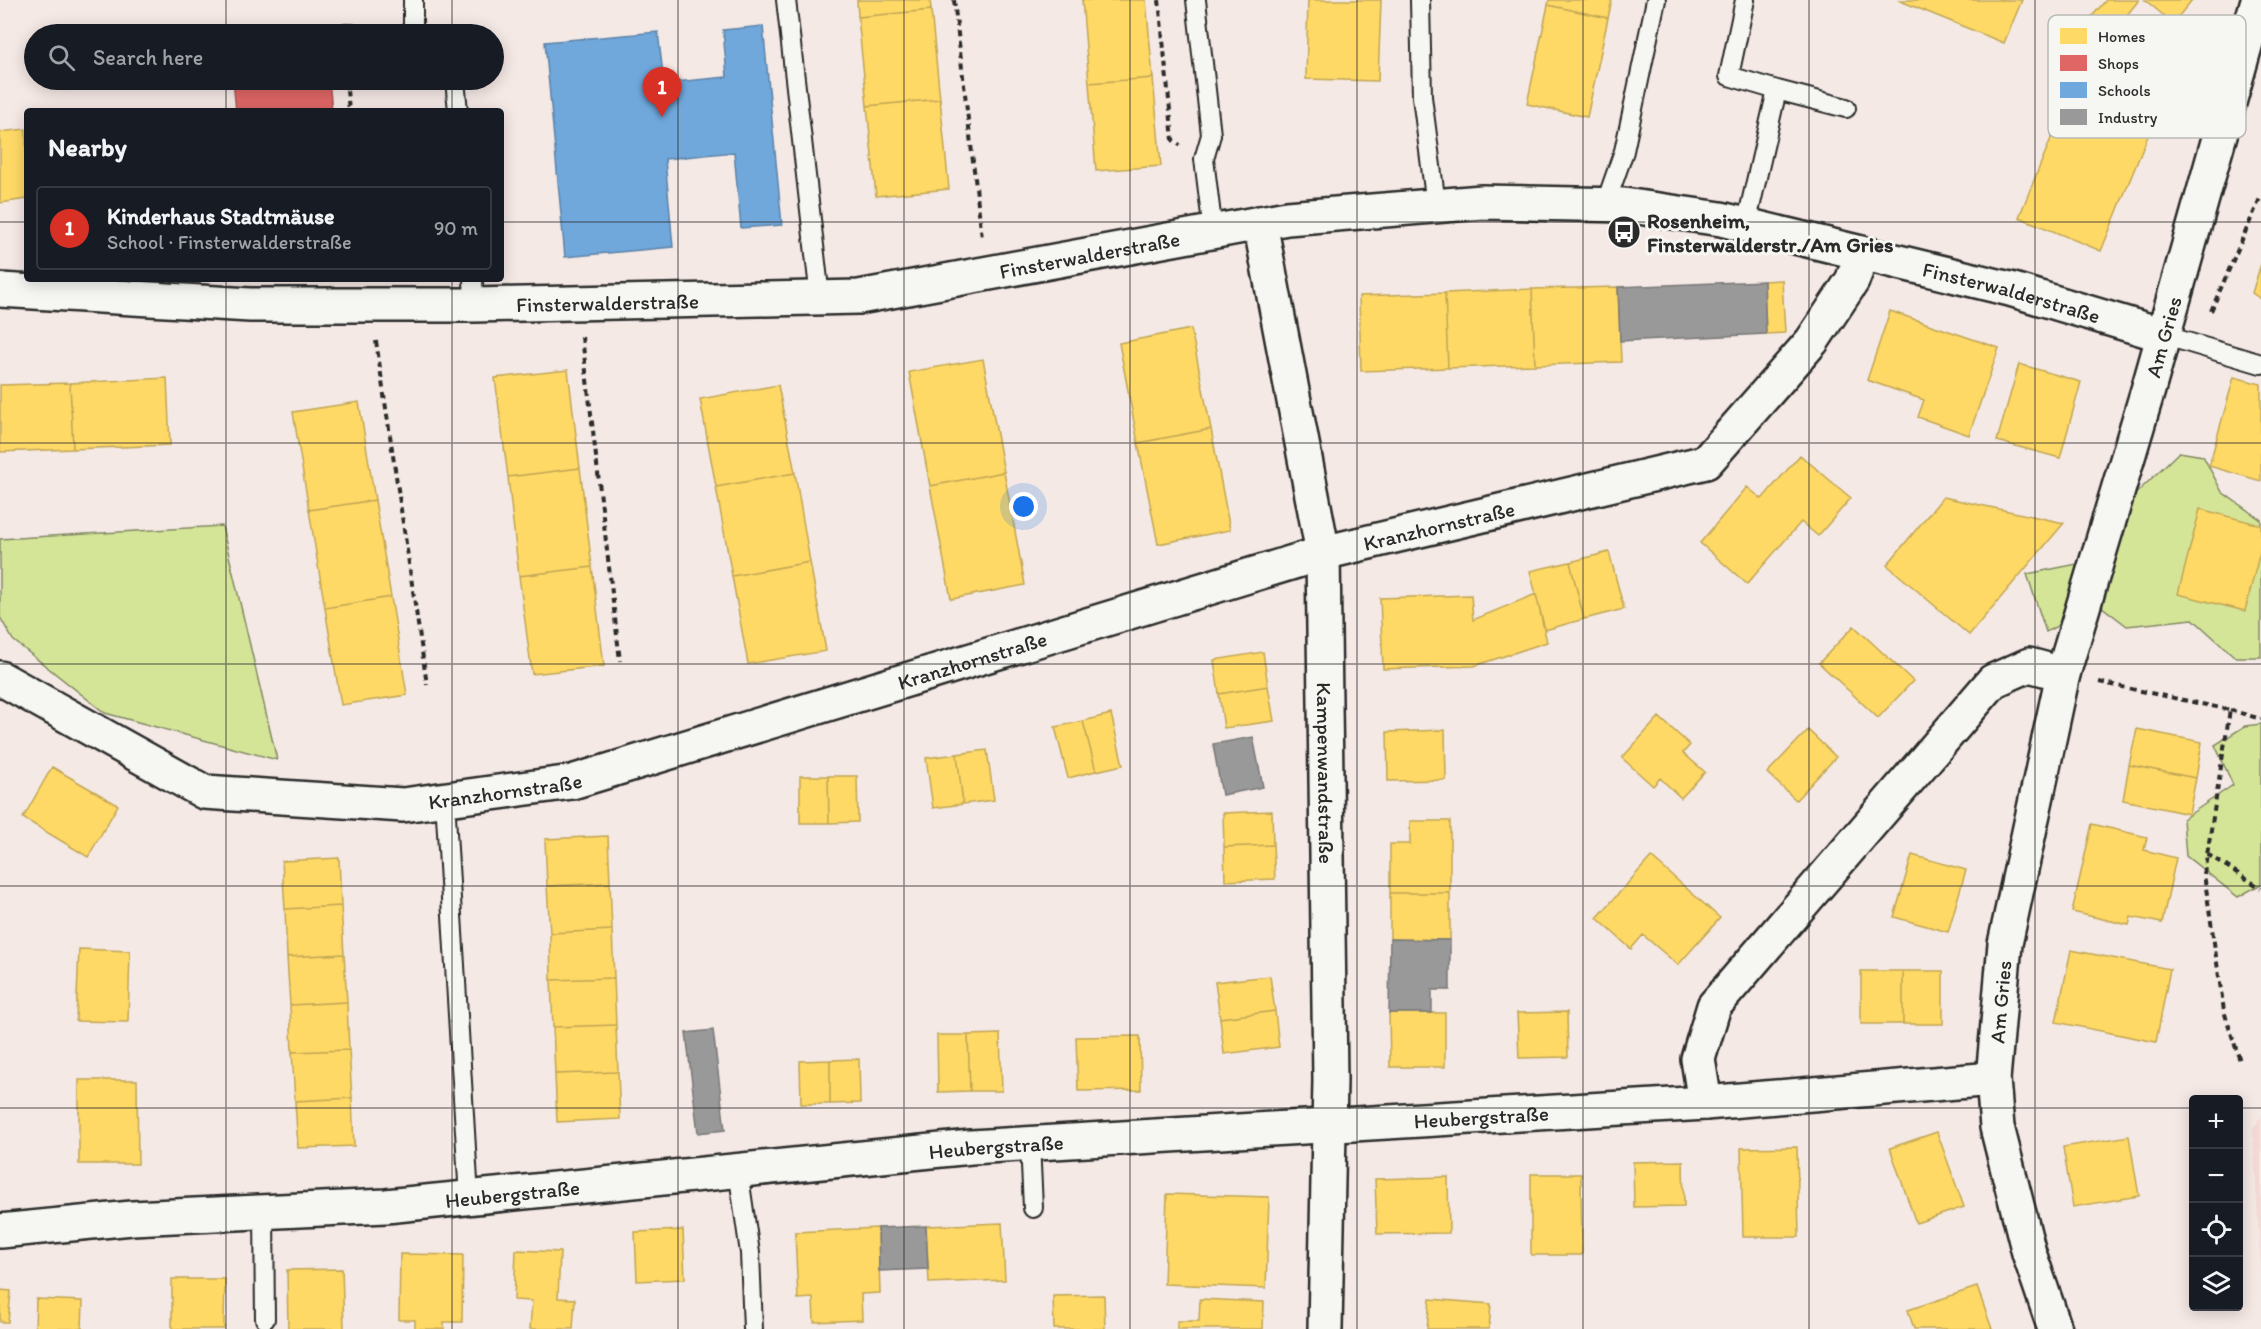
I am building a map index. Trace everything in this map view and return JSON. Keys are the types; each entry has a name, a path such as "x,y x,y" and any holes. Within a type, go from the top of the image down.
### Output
{"street":[{"name":"Am Gries","path":"2246,42 2258,0"},
{"name":"Am Gries","path":"2055,1329 2029,1253 1997,1127 1993,1079 2005,944 2063,674 2219,138"},
{"name":"Finsterwalderstraße","path":"0,290 250,305 371,305 474,292 578,303 859,297 1287,218 1482,202 1624,205 1746,225 1862,255 2010,289 2163,335"},
{"name":"Kampenwandstraße","path":"1260,223 1323,553 1330,1126 1325,1329"},
{"name":"Kranzhornstraße","path":"0,678 204,792 403,805 572,782 1323,553 1706,462 1812,342 1852,281 1862,255"},
{"path":"1704,1103 1698,1059 1713,1006 1993,681 2029,665 2063,674"},
{"name":"Heubergstraße","path":"0,1231 132,1218 386,1206 1030,1143 1704,1103 1993,1079"}],"lane":[{"path":"413,0 413,24"},
{"path":"786,0 820,298"},
{"path":"1196,0 1211,135 1204,159 1213,232"},
{"path":"1420,0 1422,97 1436,205"},
{"path":"1605,205 1624,151 1656,0"},
{"path":"1745,0 1729,76 1846,108"},
{"path":"456,90 458,108"},
{"path":"1746,225 1777,90"},
{"path":"2163,335 2261,364"},
{"path":"445,799 469,1198"},
{"path":"1030,1143 1033,1208"},
{"path":"738,1170 750,1252 753,1329"},
{"path":"264,1212 265,1319"}],"path":[{"path":"954,0 986,274"},
{"path":"1159,0 1173,141 1204,159"},
{"path":"346,90 349,108"},
{"path":"578,303 620,662"},
{"path":"371,305 427,685"},
{"path":"2063,674 2230,710 2261,719"},
{"path":"2230,710 2204,874 2224,1011 2240,1061"},
{"path":"2207,854 2261,888"}],"shaded area":[{"path":"2261,1116 2261,1275 2253,1130"}],"green space":[{"path":"2179,452 2203,456 2222,492 2261,520 2261,657 2235,657 2193,619 2127,626 2098,604 2046,632 2027,574 2117,556 2126,503"},
{"path":"222,526 277,760 105,713 13,640 0,617 0,539"},
{"path":"2261,724 2261,884 2238,897 2186,856 2183,819 2233,785 2215,745 2245,726"}],"building: Homes":[{"path":"857,0 930,0 931,10 858,17"},
{"path":"1082,0 1146,0 1153,78 1089,83"},
{"path":"1308,0 1381,0 1378,81 1306,79"},
{"path":"1549,0 1612,0 1608,18 1548,5"},
{"path":"1898,0 2022,0 2004,43"},
{"path":"2106,0 2139,0 2127,15 2093,15"},
{"path":"2145,0 2192,0 2180,15 2163,15"},
{"path":"1548,5 1608,18 1587,117 1527,104"},
{"path":"931,10 940,99 867,106 858,17"},
{"path":"1153,78 1161,166 1096,171 1089,83"},
{"path":"940,99 949,189 876,196 867,106"},
{"path":"24,129 24,199 0,203 0,132"},
{"path":"2051,138 2147,138 2101,251 2019,217"},
{"path":"2261,264 2261,299 2252,293"},
{"path":"1782,280 1785,333 1766,334 1764,281"},
{"path":"1618,287 1621,362 1535,365 1532,289"},
{"path":"1532,289 1535,365 1448,368 1445,293"},
{"path":"1445,293 1448,368 1361,371 1359,296"},
{"path":"1890,311 1999,348 1969,435 1918,417 1924,400 1867,380"},
{"path":"1191,329 1211,429 1138,443 1119,343"},
{"path":"983,359 1004,472 930,486 909,372"},
{"path":"2019,364 2081,382 2060,458 1997,441"},
{"path":"568,370 580,468 508,477 495,378"},
{"path":"2234,377 2261,384 2261,481 2209,466"},
{"path":"167,378 170,445 73,449 70,383"},
{"path":"70,383 73,449 0,452 0,385"},
{"path":"778,385 795,473 716,487 700,399"},
{"path":"359,402 375,500 309,510 293,412"},
{"path":"1211,429 1230,530 1158,544 1138,443"},
{"path":"1800,455 1851,498 1818,536 1801,522 1747,584 1700,543 1747,487 1762,499"},
{"path":"580,468 592,567 519,576 508,477"},
{"path":"1004,472 1025,585 951,599 930,486"},
{"path":"795,473 810,562 732,576 716,487"},
{"path":"1943,497 2064,523 1969,635 1887,565"},
{"path":"375,500 391,597 325,608 309,510"},
{"path":"2200,509 2261,525 2261,548 2245,611 2178,594"},
{"path":"1609,552 1624,609 1584,619 1570,562"},
{"path":"810,562 826,651 748,664 732,576"},
{"path":"1570,562 1584,619 1545,630 1530,571"},
{"path":"592,567 604,666 532,674 519,576"},
{"path":"1536,594 1547,642 1474,666 1383,669 1380,598 1471,595 1473,620"},
{"path":"391,597 407,695 341,705 325,608"},
{"path":"1854,626 1913,681 1878,718 1819,663"},
{"path":"1263,652 1268,686 1219,694 1214,660"},
{"path":"1268,686 1274,721 1224,728 1219,694"},
{"path":"1111,714 1123,765 1096,771 1083,721"},
{"path":"1659,717 1690,745 1683,753 1705,772 1681,798 1660,778 1653,786 1622,758"},
{"path":"1083,721 1096,771 1068,778 1055,727"},
{"path":"2137,729 2202,742 2196,778 2129,765"},
{"path":"1445,730 1446,780 1388,781 1387,732"},
{"path":"1808,730 1836,757 1796,800 1767,773"},
{"path":"987,750 994,800 963,804 957,754"},
{"path":"957,754 963,804 933,808 926,758"},
{"path":"2129,765 2196,778 2189,814 2123,800"},
{"path":"52,767 118,805 88,857 23,818"},
{"path":"800,776 828,776 829,823 800,823"},
{"path":"828,776 857,776 858,822 829,823"},
{"path":"1272,811 1273,845 1224,847 1223,813"},
{"path":"1410,821 1450,821 1450,893 1390,893 1390,844 1410,844"},
{"path":"2092,824 2147,837 2144,850 2176,858 2162,923 2131,917 2129,925 2072,912"},
{"path":"608,836 610,883 547,886 545,839"},
{"path":"1273,845 1275,879 1225,881 1224,847"},
{"path":"1912,855 1966,870 1948,932 1894,917"},
{"path":"1651,857 1720,918 1678,965 1643,935 1631,949 1597,918"},
{"path":"339,858 341,906 285,909 282,861"},
{"path":"610,883 612,930 550,933 547,886"},
{"path":"1390,893 1450,893 1450,940 1390,939"},
{"path":"341,906 344,954 287,957 285,909"},
{"path":"612,930 614,978 551,980 550,933"},
{"path":"79,949 130,951 128,1022 76,1021"},
{"path":"2071,950 2170,969 2156,1042 2056,1022"},
{"path":"344,954 347,1002 290,1005 287,957"},
{"path":"1861,971 1903,971 1903,1024 1861,1024"},
{"path":"1903,971 1943,971 1943,1024 1903,1024"},
{"path":"1270,976 1275,1011 1220,1018 1215,982"},
{"path":"614,978 616,1025 553,1027 551,980"},
{"path":"347,1002 349,1050 292,1052 290,1005"},
{"path":"1275,1011 1279,1047 1224,1054 1220,1018"},
{"path":"1567,1012 1568,1057 1519,1058 1517,1013"},
{"path":"1389,1013 1445,1013 1445,1067 1390,1067"},
{"path":"616,1025 618,1072 555,1074 553,1027"},
{"path":"1000,1034 1002,1091 970,1091 968,1035"},
{"path":"937,1035 968,1035 970,1091 938,1092"},
{"path":"1140,1036 1141,1090 1078,1091 1076,1037"},
{"path":"349,1050 352,1098 295,1101 292,1052"},
{"path":"859,1059 860,1103 830,1104 830,1060"},
{"path":"830,1060 830,1104 801,1104 800,1061"},
{"path":"618,1072 620,1119 557,1122 555,1074"},
{"path":"79,1080 137,1080 138,1164 79,1164"},
{"path":"352,1098 354,1146 298,1148 295,1101"},
{"path":"1937,1132 1964,1207 1916,1223 1890,1148"},
{"path":"2129,1136 2139,1196 2073,1207 2063,1147"},
{"path":"1797,1147 1799,1237 1743,1237 1741,1148"},
{"path":"1683,1161 1684,1206 1634,1207 1633,1162"},
{"path":"1531,1174 1581,1174 1582,1255 1531,1255"},
{"path":"1448,1177 1449,1233 1377,1234 1375,1179"},
{"path":"1167,1194 1269,1197 1266,1288 1164,1284"},
{"path":"1002,1223 1005,1280 929,1283 926,1226"},
{"path":"878,1228 880,1293 861,1294 862,1320 814,1322 813,1298 798,1299 795,1232"},
{"path":"683,1230 685,1279 637,1281 635,1232"},
{"path":"516,1250 560,1252 558,1298 575,1299 573,1329 530,1329 532,1301 514,1300"},
{"path":"400,1254 463,1255 462,1322 444,1322 444,1329 415,1329 415,1320 399,1320"},
{"path":"342,1269 344,1329 288,1329 287,1270"},
{"path":"172,1279 225,1279 224,1329 172,1329"},
{"path":"1977,1287 1992,1329 1914,1329 1908,1310"},
{"path":"0,1290 11,1291 8,1322 0,1322"},
{"path":"1104,1295 1105,1329 1054,1329 1053,1296"},
{"path":"36,1299 83,1301 82,1329 35,1329"},
{"path":"1200,1299 1264,1302 1263,1329 1177,1329 1177,1321 1199,1321"},
{"path":"1430,1299 1491,1304 1489,1329 1427,1329"}],"building: Shops":[{"path":"234,90 330,90 332,108 236,108"}],"building: Schools":[{"path":"763,26 782,225 741,228 734,152 665,159 673,247 565,257 545,42 658,32 664,83 727,77 723,30"}],"building: Industry":[{"path":"1764,281 1766,334 1620,341 1618,287"},
{"path":"1253,737 1263,787 1222,795 1213,744"},
{"path":"1390,939 1450,940 1450,990 1432,990 1432,1013 1389,1013"},
{"path":"713,1030 725,1130 698,1133 686,1033"},
{"path":"926,1226 928,1269 879,1271 878,1228"}],"place":[{"name":"Kinderhaus Stadtmäuse","path":"662,117"},
{"name":"Rosenheim, Finsterwalderstr./Am Gries","path":"1624,232"}]}
